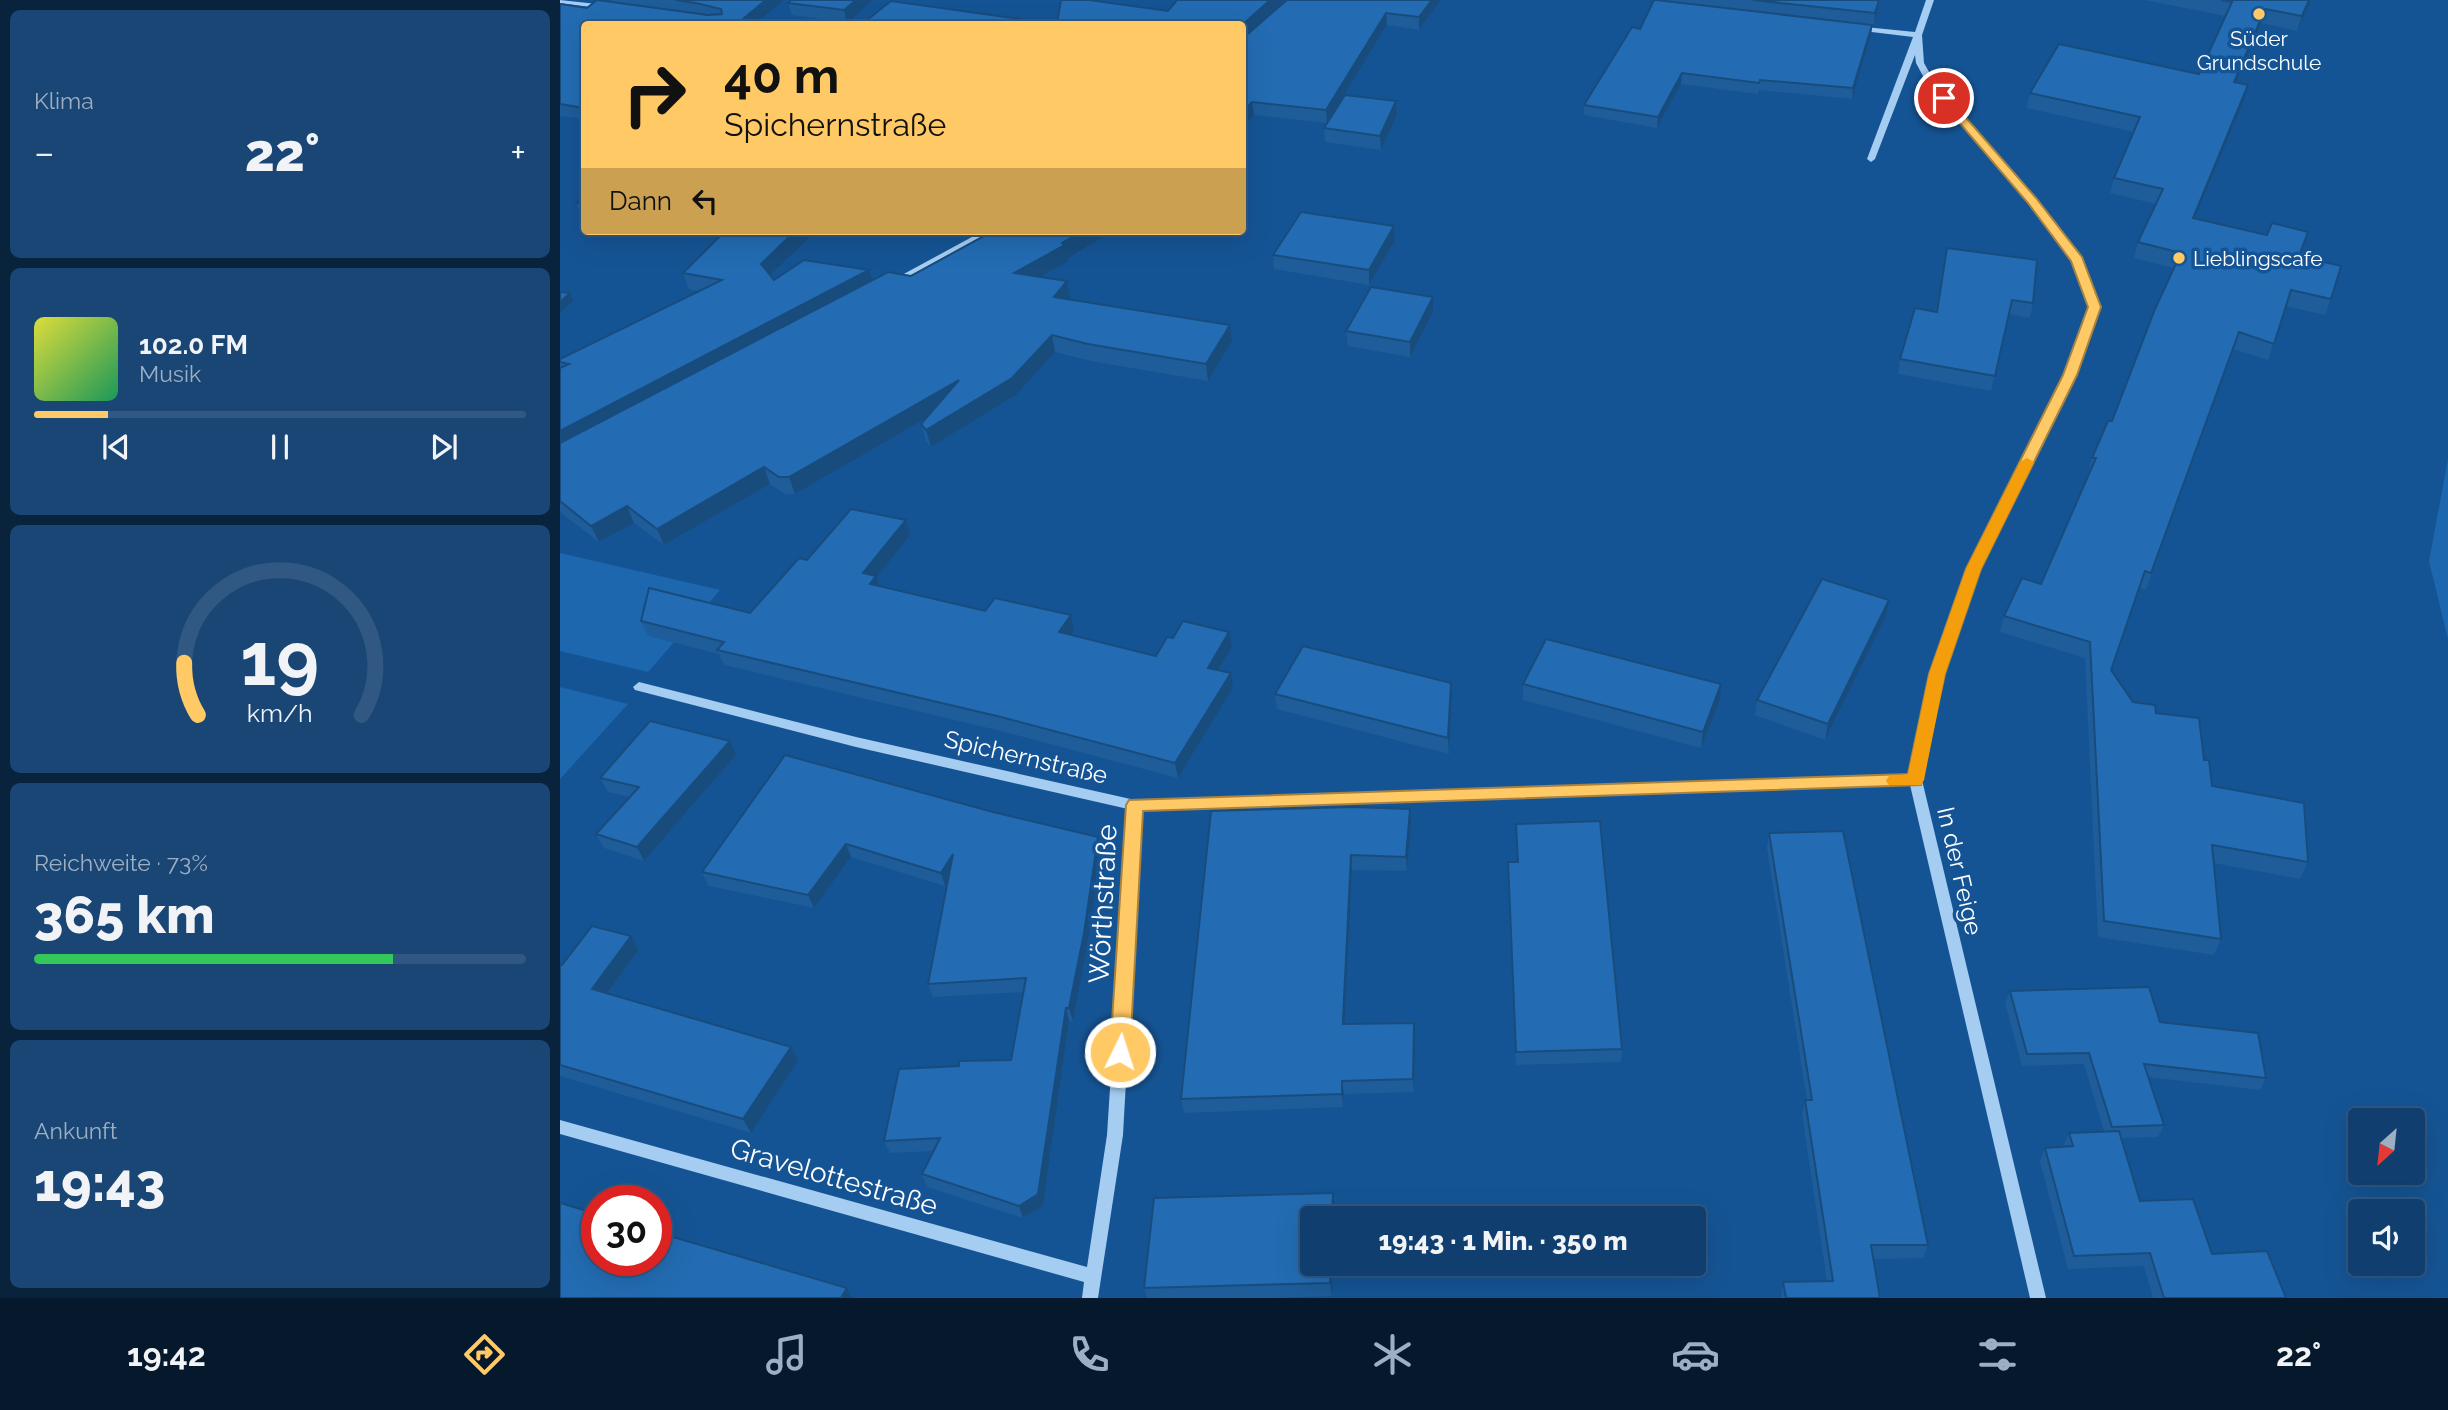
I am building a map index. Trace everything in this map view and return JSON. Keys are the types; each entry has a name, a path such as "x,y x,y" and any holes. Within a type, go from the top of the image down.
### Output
{"street":[{"name":"In der Feige","path":"1871,159 1930,0"},
{"path":"560,1 619,9"},
{"path":"1849,28 1918,35"},
{"name":"In der Feige","path":"1918,35 1920,63 1933,87 2032,200 2078,260 2094,307 2070,375 1974,569 1937,674 1915,780 2038,1298"},
{"path":"883,288 982,235"},
{"name":"Spichernstraße","path":"639,687 856,742 1135,805 1915,780"},
{"name":"Wörthstraße","path":"1090,1298 1115,1135 1135,805"},
{"name":"Gravelottestraße","path":"560,1127 1093,1277"}],"shaded area":[{"path":"2448,459 2448,639 2429,561"},
{"path":"560,553 720,590 648,672 560,651"},
{"path":"560,687 628,704 560,779"}],"building":[{"path":"597,0 708,15 722,14 721,9 675,0 766,0 741,21 581,21 581,108 560,104 560,4 587,8"},
{"path":"791,0 856,0 844,10 788,3"},
{"path":"1061,0 1089,0 1168,11 1177,0 1270,0 1246,21 1057,21"},
{"path":"1287,0 1432,0 1419,17 1386,13 1326,110 1252,102 1246,108 1246,36"},
{"path":"1654,0 1872,25 1853,88 1760,80 1759,83 1682,73 1658,117 1584,105 1632,27 1640,29"},
{"path":"1753,0 1879,0 1875,13"},
{"path":"2221,0 2309,0 2302,16 2265,9 2234,82 2248,85 2193,218 2267,235 2272,223 2308,232 2299,256 2341,266 2331,299 2291,290 2274,344 2239,332 2151,573 2145,571 2111,670 2133,702 2155,705 2156,713 2199,718 2204,760 2209,760 2212,786 2304,803 2308,862 2212,845 2221,939 2104,921 2090,642 2004,616 2022,578 2041,584 2096,458 2092,458 2108,421 2112,421 2155,309 2181,253 2138,242 2163,189 2114,178 2140,117 2030,93 2059,44 2199,74 2232,2"},
{"path":"891,1 1020,19 1018,21 866,21"},
{"path":"1345,95 1396,101 1380,136 1324,128"},
{"path":"1301,212 1394,226 1369,270 1273,255"},
{"path":"721,235 791,235 761,264 774,280 804,260 869,270 560,431 560,368 569,364 560,362 560,359 722,280 683,273"},
{"path":"986,235 1075,235 1062,243 1065,245 1014,273 1067,281 1054,297 1230,325 1206,364 1088,344 1052,335 1012,378 926,430 921,424 959,380 789,477 779,477 764,467 657,529 627,506 591,526 560,501 560,443 888,272 911,276"},
{"path":"1947,248 2037,260 2033,303 2012,300 1995,376 1900,359 1915,308 1937,312"},
{"path":"1371,287 1433,297 1410,342 1346,331"},
{"path":"560,292 570,293 560,302"},
{"path":"851,509 906,520 863,573 876,576 870,584 985,611 995,598 1071,615 1059,632 1156,656 1167,637 1173,638 1183,621 1229,632 1208,668 1231,673 1175,763 1001,717 717,650 724,642 641,621 649,588 750,613 799,558 807,560"},
{"path":"1822,579 1889,600 1828,724 1757,700"},
{"path":"1546,639 1721,684 1703,732 1523,684"},
{"path":"1303,646 1451,683 1448,738 1275,694"},
{"path":"650,721 730,741 637,847 596,834 639,787 600,778"},
{"path":"785,755 993,812 1098,837 1084,933 1069,1008 1066,1008 1038,1194 1019,1206 922,1174 940,1138 884,1141 899,1069 959,1066 959,1061 1011,1060 1026,978 928,984 953,854 941,873 846,844 808,895 702,872"},
{"path":"1353,807 1410,809 1406,857 1351,855 1343,1024 1414,1023 1413,1079 1342,1081 1342,1094 1181,1099 1211,811"},
{"path":"1600,821 1622,1049 1516,1052 1508,862 1518,862 1516,824"},
{"path":"1843,831 1928,1245 1871,1245 1880,1298 1786,1298 1783,1282 1833,1281 1805,1100 1812,1100 1769,833"},
{"path":"592,926 631,936 592,989 791,1047 743,1119 560,1065 560,964 562,965"},
{"path":"2149,987 2160,1022 2258,1033 2266,1078 2144,1064 2164,1125 2112,1127 2089,1053 2027,1054 2010,991"},
{"path":"2119,1131 2140,1201 2193,1199 2212,1254 2267,1251 2286,1298 2164,1298 2150,1253 2074,1256 2045,1148 2073,1146 2069,1133"},
{"path":"1333,1193 1332,1206 1300,1206 1300,1276 1330,1276 1330,1283 1144,1288 1154,1198"},
{"path":"560,1203 581,1209 581,1276 672,1276 672,1237 847,1288 842,1296 854,1298 560,1298"}],"slow traffic":[{"path":"1895,781 1915,780 1937,674 1974,569 2027,462"}],"place":[{"name":"Süder Grundschule","path":"2259,14"},
{"name":"Lieblingscafe","path":"2179,258"}],"route":[{"path":"1120,1052 1135,805 1915,780 1937,674 1974,569 2070,375 2094,307 2078,260 2032,200 1944,98"}]}
